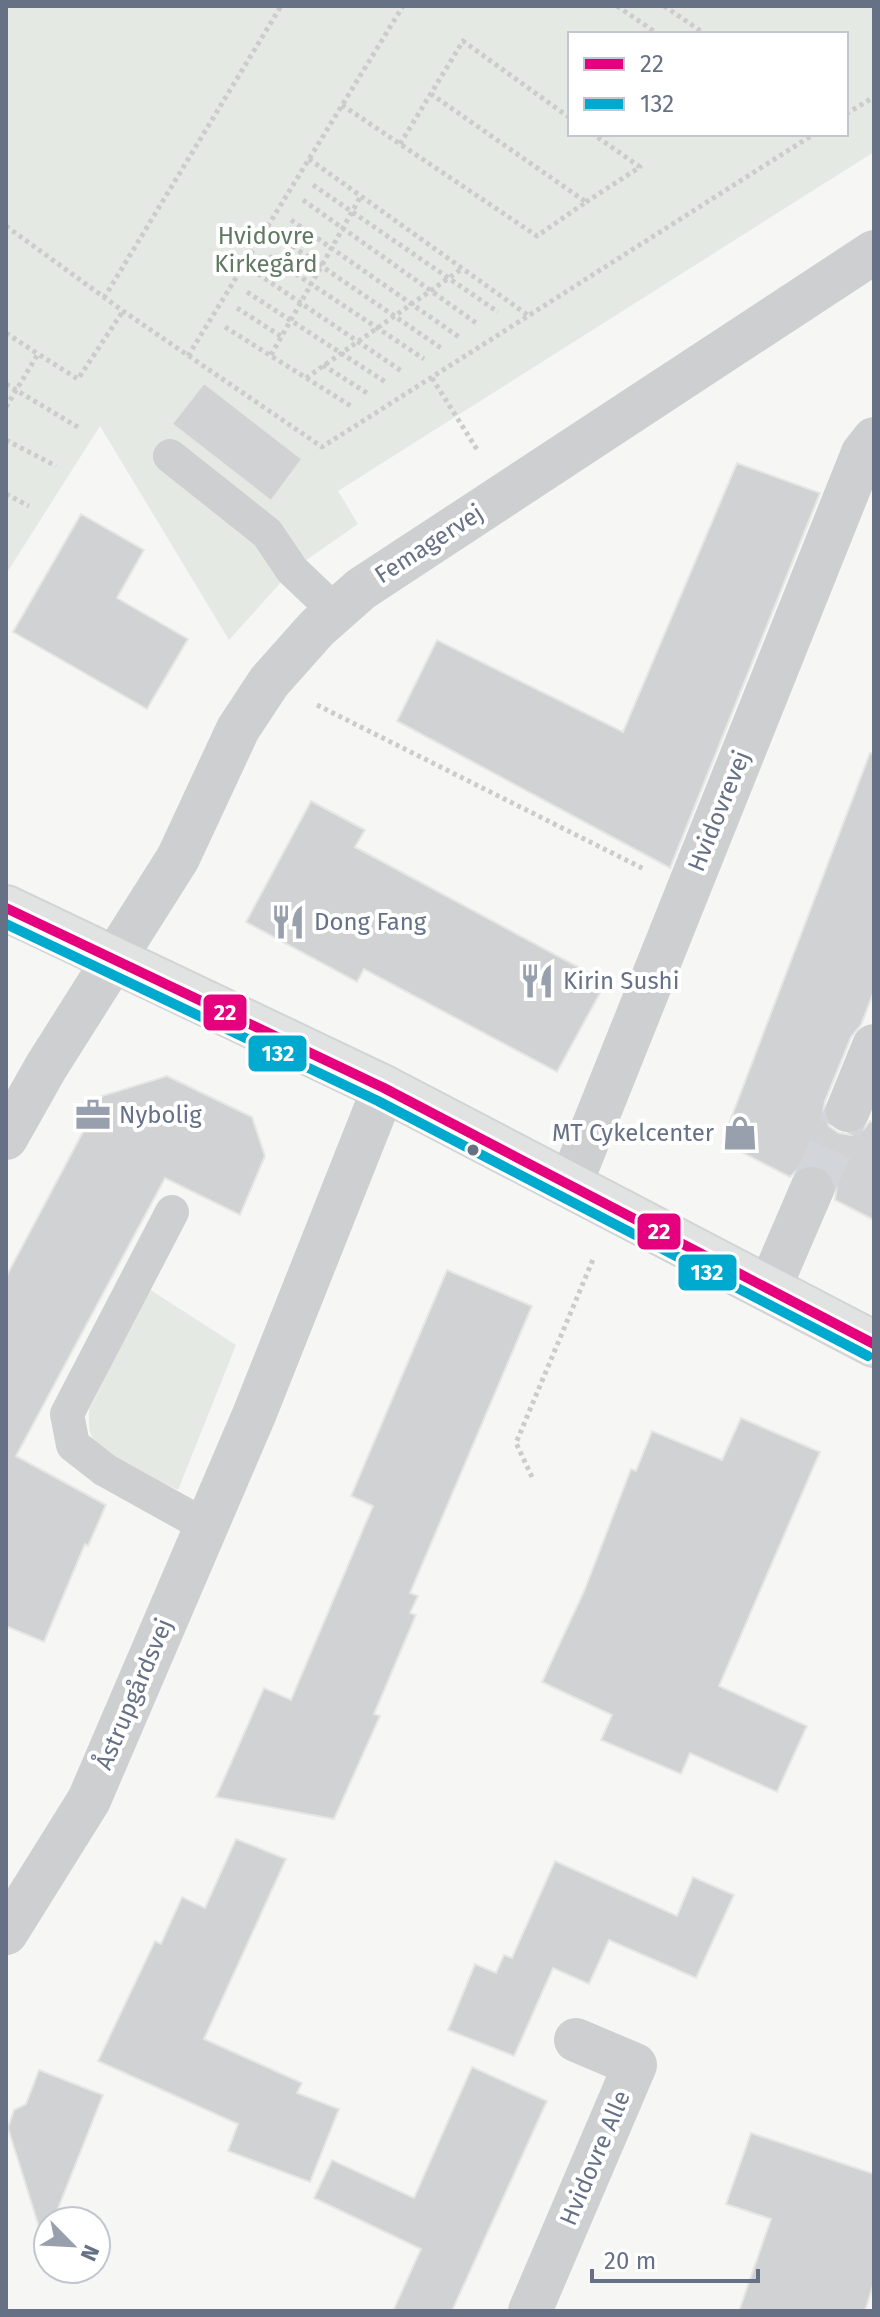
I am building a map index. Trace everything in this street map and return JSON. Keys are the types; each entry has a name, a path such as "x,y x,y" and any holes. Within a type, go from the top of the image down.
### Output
{"street":[{"name":"Femagervej","path":"6,1138 46,1067 178,858 238,729 269,682 317,628 361,589 874,252"},
{"name":"Hvidovrevej","path":"570,1185 863,453 874,439"},
{"path":"6,908 384,1088 874,1344"},
{"path":"848,1110 874,1046"},
{"name":"Åstrupgårdsvej","path":"6,1933 89,1800 254,1415 384,1088"},
{"path":"769,1289 812,1189"},
{"name":"Hvidovre Alle","path":"530,2311 635,2065 576,2040"}],"lane":[{"path":"170,456 267,533 292,570 335,611"},
{"path":"171,1236 67,1414 73,1445 105,1470 206,1526"}],"path":[{"path":"104,298 281,6"},
{"path":"188,356 403,6"},
{"path":"617,6 655,32"},
{"path":"664,6 702,32"},
{"path":"400,144 463,41 568,117"},
{"path":"431,94 586,202"},
{"path":"848,113 874,97"},
{"path":"342,105 537,236 640,167 596,136"},
{"path":"6,226 104,298 322,447 806,136"},
{"path":"309,159 529,316"},
{"path":"313,185 498,312"},
{"path":"271,355 361,196"},
{"path":"303,200 479,325"},
{"path":"291,220 459,337"},
{"path":"279,237 441,348"},
{"path":"269,256 424,359"},
{"path":"306,378 463,268"},
{"path":"258,274 403,372"},
{"path":"247,292 387,383"},
{"path":"237,308 282,337"},
{"path":"6,333 78,379 123,311"},
{"path":"225,327 351,406"},
{"path":"6,407 38,354"},
{"path":"323,365 370,395"},
{"path":"432,378 505,494"},
{"path":"6,384 81,429"},
{"path":"6,440 56,466"},
{"path":"6,494 29,506"},
{"path":"269,682 687,890"},
{"path":"532,1477 516,1443 614,1210"}],"green space":[{"name":"Hvidovre Kirkegård","path":"6,6 874,6 874,152 338,491 358,524 292,570 229,640 100,426 6,574"},
{"path":"149,1289 236,1345 178,1490 105,1451 96,1443 89,1429 89,1410"}],"building":[{"path":"204,383 302,459 271,501 172,424"},
{"path":"737,463 820,493 670,868 397,721 437,640 623,732"},
{"path":"81,514 144,550 117,598 188,639 147,709 13,632"},
{"path":"870,753 874,754 874,991 861,1025 851,1037 823,1113 829,1126 839,1133 852,1135 863,1130 870,1121 874,1123 874,1220 835,1200 837,1185 823,1166 808,1164 790,1177 722,1142"},
{"path":"311,801 365,830 355,847 606,982 557,1072 364,969 357,982 246,922"},
{"path":"167,1076 252,1117 265,1156 240,1215 165,1178 16,1456 106,1505 88,1546 85,1544 44,1642 6,1626 6,1277 102,1096"},
{"path":"447,1270 532,1306 410,1593 418,1596 410,1613 416,1615 374,1714 380,1716 334,1819 216,1797 264,1688 291,1700 373,1506 351,1496"},
{"path":"741,1418 820,1452 719,1686 807,1726 777,1792 690,1753 681,1774 601,1740 612,1715 542,1682 585,1589 631,1469 636,1471 652,1431 722,1460"},
{"path":"236,1839 286,1859 204,2039 302,2083 297,2093 339,2109 310,2182 228,2151 238,2124 98,2061 155,1941 161,1944 182,1897 205,1908"},
{"path":"555,1861 677,1916 693,1877 734,1895 696,1978 609,1940 589,1984 553,1968 514,2056 448,2030 475,1964 496,1973 504,1955 512,1958"},
{"path":"472,2067 547,2101 452,2311 393,2311 421,2249 314,2198 332,2160 414,2198"},
{"path":"39,2070 103,2095 59,2205 32,2205 8,2128 14,2110 26,2104"},
{"path":"751,2133 874,2174 874,2282 865,2311 739,2311 771,2219 726,2204"}],"tunnel":[{"path":"812,1189 848,1110"}],"transit line":[{"name":"22","path":"6,908 384,1088 874,1344"},
{"name":"132","path":"6,924 378,1101 868,1356"}],"place":[{"name":"Dong Fang","path":"288,922"},
{"name":"Kirin Sushi","path":"537,981"},
{"name":"Nybolig","path":"93,1115"},
{"name":"MT Cykelcenter","path":"740,1133"}]}
